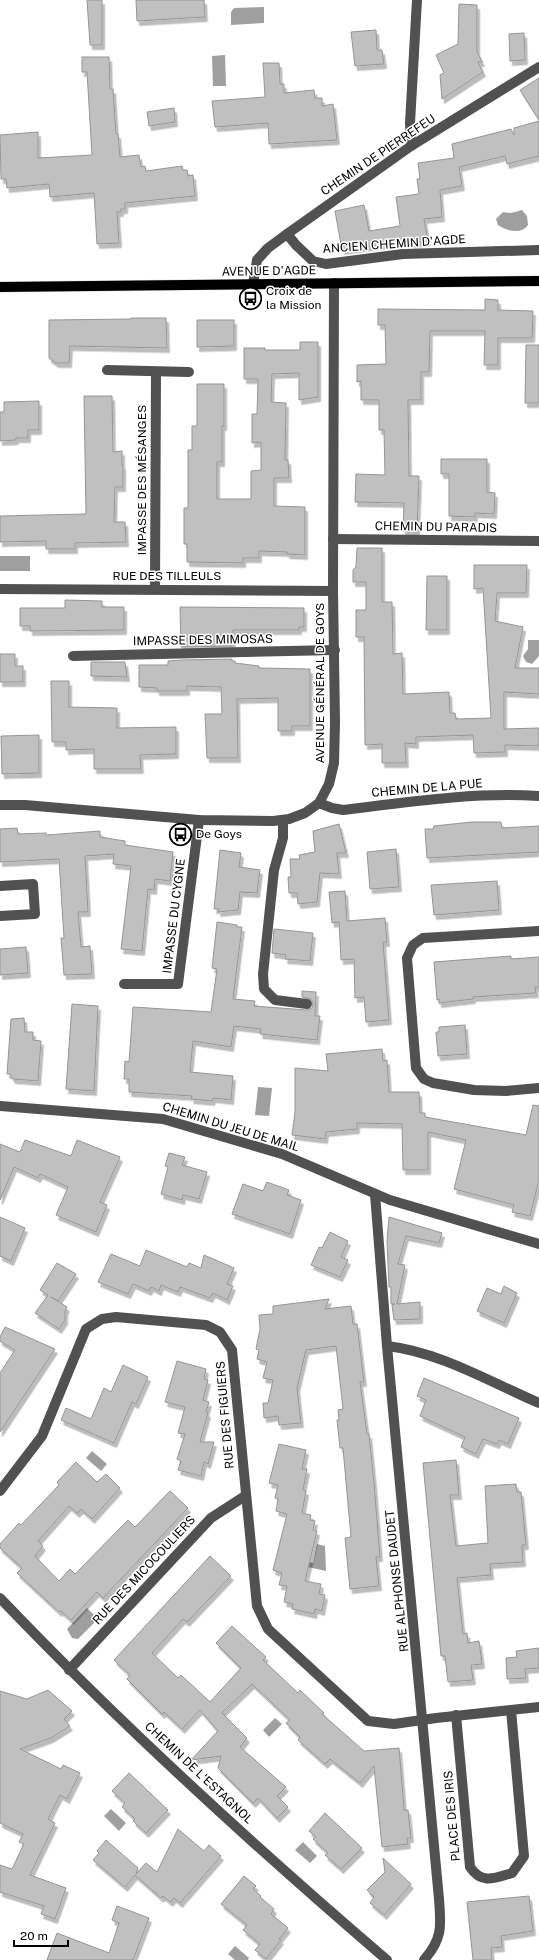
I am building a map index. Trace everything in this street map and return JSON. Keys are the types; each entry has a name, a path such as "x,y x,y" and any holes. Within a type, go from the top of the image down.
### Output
{"main road":[{"name":"AVENUE D'AGDE","path":"0,288 539,281"}],"street":[{"path":"411,146 410,123 417,0"},
{"name":"CHEMIN DE PIERREFEU","path":"253,284 257,260 268,248 411,146 539,67"},
{"name":"ANCIEN CHEMIN D'AGDE","path":"287,234 313,261 326,264 403,254 539,250"},
{"name":"AVENUE GÉNÉRAL DE GOYS","path":"0,805 25,805 199,820 283,820 305,813 319,803 329,784 334,763 334,283"},
{"path":"107,370 189,372"},
{"name":"IMPASSE DES MÉSANGES","path":"155,589 156,372"},
{"name":"CHEMIN DU PARADIS","path":"334,540 539,541"},
{"name":"RUE DES TILLEULS","path":"0,589 334,591"},
{"name":"IMPASSE DES MIMOSAS","path":"73,656 335,650"},
{"name":"CHEMIN DE LA PUE","path":"319,803 343,810 440,798 507,794 539,796"},
{"name":"IMPASSE DU CYGNE","path":"124,984 178,984 199,820"},
{"path":"283,820 283,838 274,870 269,914 263,974 264,989 275,1000 307,1004"},
{"path":"0,886 33,884 35,914 0,916"},
{"path":"539,931 422,938 412,945 407,958 416,1068 424,1079 433,1083 474,1090 506,1091 539,1088"},
{"name":"CHEMIN DU JEU DE MAIL","path":"0,1106 163,1119 282,1154 375,1194 454,1220 539,1244"},
{"name":"RUE ALPHONSE DAUDET","path":"375,1194 387,1346 423,1719 441,1932 430,1953 424,1960"},
{"name":"RUE DES FIGUIERS","path":"0,1491 42,1436 86,1329 102,1319 116,1317 206,1325 220,1332 232,1350 245,1496 257,1606 268,1629 368,1721 394,1724 456,1715 539,1707"},
{"path":"387,1346 419,1352 438,1359 539,1403"},
{"name":"RUE DES MICOCOULIERS","path":"68,1670 211,1518 245,1496"},
{"name":"CHEMIN DE L'ESTAGNOL","path":"0,1598 68,1670 289,1876 387,1960"},
{"name":"PLACE DES IRIS","path":"456,1715 470,1867 475,1874 488,1880 512,1873 524,1856 510,1710"}],"shaded area":[{"path":"264,7 264,23 231,25 231,12 234,8"},
{"path":"225,55 226,86 213,86 212,56"},
{"path":"522,210 527,216 528,225 522,230 514,231 498,225 496,219 503,212 511,213"},
{"path":"0,556 30,556 30,571 0,571"},
{"path":"528,640 539,640 539,656 532,664 526,662 523,656 528,649"},
{"path":"258,1087 272,1088 269,1116 255,1115"},
{"path":"92,1451 107,1464 101,1471 86,1458"},
{"path":"317,1544 325,1546 326,1571 308,1567 309,1562 313,1563"},
{"path":"87,1608 98,1619 78,1639 72,1638 67,1629"},
{"path":"275,1718 282,1724 269,1737 263,1730"},
{"path":"111,1809 126,1823 119,1831 104,1816"},
{"path":"303,1842 317,1856 310,1863 295,1850"},
{"path":"235,1946 249,1958 248,1960 235,1960 228,1954"}],"building":[{"path":"87,0 102,0 102,45 90,45"},
{"path":"136,0 204,0 205,17 137,21"},
{"path":"459,4 477,5 477,51 482,62 478,62 483,72 442,99 440,75 444,73 436,55 458,44"},
{"path":"376,30 377,50 382,50 384,64 355,66 351,32"},
{"path":"524,33 525,60 510,61 509,34"},
{"path":"82,57 109,57 110,89 113,89 116,134 118,134 120,157 139,155 141,167 145,166 146,171 182,166 183,170 187,170 188,176 193,175 195,196 125,203 125,209 121,209 121,212 117,212 119,243 97,244 94,193 50,197 49,184 7,188 6,179 1,179 0,135 38,132 38,158 92,155 87,72 82,72"},
{"path":"263,63 279,63 280,84 284,84 284,93 314,90 315,98 322,98 322,106 333,104 337,140 269,144 268,123 215,127 212,101 265,97"},
{"path":"539,78 539,120 520,90"},
{"path":"174,108 175,122 149,126 147,112"},
{"path":"539,121 539,156 507,164 505,156 459,167 462,186 440,190 442,217 424,219 428,241 412,243 412,240 342,250 335,211 364,205 369,231 400,226 396,197 419,194 417,179 420,179 418,163 454,158 452,144 511,129 514,135 514,128"},
{"path":"485,299 498,300 498,310 533,311 532,338 498,338 498,365 484,365 485,331 430,331 429,372 421,372 421,400 408,400 409,476 419,476 417,532 403,531 404,503 355,502 356,474 385,475 384,430 379,430 379,400 361,400 361,381 357,382 357,365 386,364 385,325 378,325 378,309 485,310"},
{"path":"166,318 167,348 70,346 69,363 56,363 49,358 49,320"},
{"path":"197,320 234,320 234,346 197,347"},
{"path":"300,342 318,342 318,397 299,400 299,373 272,374 271,402 286,403 285,460 288,460 289,478 274,478 274,506 305,507 305,555 287,554 287,552 259,551 259,558 243,558 243,563 187,562 187,544 184,544 184,508 188,508 188,450 192,450 192,426 197,426 197,384 224,384 222,462 217,462 217,499 251,499 251,471 261,470 261,442 252,443 252,414 257,414 258,379 244,379 244,348 265,348 265,350 300,350"},
{"path":"526,345 539,345 539,403 525,403"},
{"path":"84,396 112,396 113,452 122,451 123,465 123,487 115,487 114,522 125,522 126,542 75,543 75,549 46,549 46,541 0,542 0,516 86,514"},
{"path":"39,401 39,430 28,430 28,438 16,438 16,440 0,441 0,412 4,412 4,402"},
{"path":"441,459 487,459 487,492 495,493 494,514 475,513 475,517 449,516 449,474 441,474"},
{"path":"357,548 382,548 382,602 392,602 393,654 402,653 403,694 449,692 450,713 455,713 456,719 491,718 483,588 474,589 474,565 527,565 526,593 497,593 495,621 523,627 515,668 539,668 539,694 504,692 504,729 539,728 539,746 505,745 505,752 474,753 473,735 416,737 416,744 405,743 406,763 382,763 382,744 365,745 364,637 356,637 356,610 366,610 366,582 353,582 353,570 356,567"},
{"path":"427,576 447,576 447,630 426,630"},
{"path":"65,600 102,601 102,607 124,607 124,630 30,631 30,626 20,626 20,608 65,608"},
{"path":"180,607 304,608 304,627 299,627 299,630 233,630 232,646 181,647"},
{"path":"0,654 15,654 15,666 23,666 23,682 0,682"},
{"path":"232,659 235,663 259,666 259,668 310,669 310,726 292,726 292,731 278,731 278,698 237,699 238,758 207,758 205,714 222,714 221,687 187,686 187,691 157,691 157,688 139,687 139,665 168,665 168,661 181,660"},
{"path":"91,662 125,662 127,677 91,676"},
{"path":"51,681 69,681 69,707 117,708 117,728 176,727 176,754 140,755 141,769 94,769 94,749 66,750 66,742 52,742"},
{"path":"39,735 39,773 2,774 1,736"},
{"path":"472,822 501,822 502,828 539,826 539,852 427,858 425,829 433,829 434,826"},
{"path":"339,824 346,853 337,853 339,874 320,873 317,902 298,904 297,893 289,893 288,877 291,877 290,859 300,859 299,855 315,852 313,831"},
{"path":"17,828 18,834 46,833 46,835 100,831 100,837 125,841 125,845 173,852 170,881 155,879 154,890 148,889 142,951 121,949 131,866 113,864 114,854 85,856 88,912 78,912 81,947 90,946 92,974 64,975 61,938 64,938 59,859 0,862 0,829"},
{"path":"396,849 399,887 370,889 367,852"},
{"path":"220,850 241,853 239,867 260,870 257,893 240,892 238,910 218,912 219,909 214,909"},
{"path":"497,881 499,910 434,915 431,885"},
{"path":"345,891 347,921 385,918 387,942 383,942 389,1020 366,1022 364,997 355,998 354,959 341,960 339,922 332,923 329,892"},
{"path":"217,922 242,927 233,999 255,1001 254,1006 307,1010 312,1008 313,1002 311,999 302,997 302,991 316,992 315,1016 320,1016 317,1040 260,1034 261,1029 234,1026 231,1047 193,1041 190,1072 233,1076 231,1100 213,1098 212,1101 191,1099 192,1096 129,1092 129,1079 124,1079 125,1061 129,1062 133,1007 211,1012 217,969 212,968"},
{"path":"274,929 313,933 310,961 285,959 286,955 272,953"},
{"path":"26,947 28,973 0,975 0,949"},
{"path":"511,956 511,959 539,957 539,987 535,987 536,993 473,997 473,999 439,1003 439,999 437,1000 434,962"},
{"path":"72,1004 98,1006 94,1091 66,1089"},
{"path":"24,1018 25,1032 33,1032 33,1040 41,1041 38,1081 13,1079 10,1074 7,1074 11,1019"},
{"path":"465,1025 467,1054 438,1056 436,1032 439,1032 439,1027"},
{"path":"382,1049 383,1061 387,1060 389,1092 419,1092 420,1113 425,1113 425,1117 526,1135 533,1105 539,1106 539,1180 530,1216 512,1212 514,1205 454,1189 466,1140 428,1132 428,1170 403,1170 402,1124 357,1123 357,1129 326,1132 325,1139 292,1135 295,1112 295,1068 328,1071 326,1054"},
{"path":"25,1140 71,1156 77,1140 120,1157 100,1202 107,1205 96,1232 56,1215 68,1187 40,1174 38,1178 14,1167 0,1200 0,1144 20,1152"},
{"path":"169,1153 185,1157 182,1165 207,1172 199,1199 183,1195 182,1200 161,1194 168,1167 165,1166"},
{"path":"267,1182 289,1190 287,1195 301,1200 290,1234 232,1214 243,1184 263,1191"},
{"path":"0,1217 25,1228 11,1261 0,1256"},
{"path":"389,1217 442,1233 439,1243 406,1236 398,1264 405,1265 397,1304 420,1302 420,1319 394,1320 392,1305 395,1304 391,1304 391,1287 389,1287 387,1241"},
{"path":"330,1232 348,1241 341,1257 348,1260 340,1277 311,1265 319,1247 322,1248"},
{"path":"146,1250 187,1267 189,1263 201,1268 204,1255 234,1268 227,1284 233,1286 227,1300 213,1293 210,1298 180,1287 178,1292 161,1285 159,1291 151,1287 149,1291 133,1284 128,1294 98,1282 111,1254 140,1266"},
{"path":"57,1263 76,1274 58,1301 51,1297 67,1307 65,1311 65,1320 59,1329 35,1313 48,1295 40,1290"},
{"path":"504,1286 517,1293 504,1323 477,1311 487,1288 501,1294"},
{"path":"329,1299 325,1309 351,1306 353,1324 357,1324 364,1382 360,1382 367,1434 369,1434 374,1483 380,1557 376,1557 379,1586 350,1589 345,1538 351,1537 343,1448 340,1448 337,1420 339,1420 338,1410 343,1409 336,1346 306,1350 297,1388 301,1423 279,1425 278,1416 264,1418 263,1403 268,1403 273,1380 263,1378 267,1362 257,1359 259,1350 256,1349 260,1329 259,1315 273,1314 273,1306"},
{"path":"5,1327 55,1349 0,1432 0,1373 15,1350 0,1341 0,1337"},
{"path":"177,1361 206,1369 204,1379 208,1380 203,1400 209,1402 206,1412 208,1413 200,1442 214,1442 208,1464 204,1462 201,1476 178,1470 181,1461 177,1459 185,1434 178,1433 185,1407 165,1402"},
{"path":"123,1365 148,1377 136,1404 132,1402 114,1443 61,1420 66,1408 91,1419 104,1388 111,1392"},
{"path":"424,1378 519,1418 508,1444 499,1440 497,1444 483,1439 476,1454 461,1447 465,1437 420,1416 426,1400 417,1396"},
{"path":"279,1444 306,1450 302,1469 307,1469 303,1490 306,1491 302,1513 311,1515 310,1520 315,1521 313,1530 317,1531 305,1581 321,1584 319,1594 325,1595 322,1611 315,1609 314,1614 292,1609 293,1604 284,1602 287,1586 279,1585 282,1573 273,1570 287,1514 276,1511 278,1499 275,1498 278,1485 269,1483"},
{"path":"456,1460 459,1495 450,1495 456,1546 488,1543 485,1486 516,1484 517,1492 521,1492 526,1545 522,1545 523,1562 490,1564 491,1575 457,1578 463,1634 467,1633 468,1643 479,1641 482,1664 471,1665 473,1680 448,1682 445,1656 441,1656 423,1463"},
{"path":"76,1462 97,1482 106,1474 120,1488 92,1519 81,1509 77,1513 69,1506 38,1541 43,1546 35,1556 59,1581 70,1569 75,1574 128,1520 135,1527 170,1491 188,1508 103,1598 97,1592 71,1620 61,1611 59,1612 17,1573 22,1568 0,1548 0,1544 19,1523 21,1525 59,1485 57,1482"},
{"path":"210,1556 231,1576 187,1622 183,1619 152,1653 178,1678 181,1675 210,1702 241,1668 216,1643 232,1626 266,1657 263,1660 298,1693 300,1690 324,1713 322,1714 364,1751 399,1748 404,1810 408,1810 411,1838 407,1838 408,1844 382,1847 374,1766 360,1783 330,1759 325,1764 298,1740 300,1737 286,1723 290,1720 252,1684 222,1713 247,1738 240,1747 286,1787 277,1796 288,1807 277,1818 258,1798 253,1803 218,1768 221,1756 191,1760 218,1731 200,1710 182,1729 164,1712 162,1714 127,1679 130,1675 114,1660"},
{"path":"539,1648 539,1668 525,1669 526,1678 507,1679 506,1658 517,1657 516,1651"},
{"path":"48,1690 72,1711 64,1719 70,1726 51,1738 20,1749 61,1769 63,1765 80,1773 67,1799 60,1795 48,1819 55,1823 30,1875 66,1888 55,1919 41,1914 44,1906 0,1892 0,1865 12,1869 24,1844 19,1842 23,1834 0,1823 0,1691 27,1699"},
{"path":"129,1773 168,1810 146,1833 133,1821 135,1819 122,1807 125,1803 112,1791"},
{"path":"325,1813 362,1848 341,1869 325,1855 328,1853 313,1839 316,1837 309,1831"},
{"path":"178,1829 204,1851 209,1845 221,1856 180,1903 174,1898 170,1902 163,1896 161,1898 135,1875 125,1887 93,1860 99,1853 97,1851 106,1840 138,1868 136,1874 146,1863 157,1872"},
{"path":"383,1858 411,1884 384,1915 370,1903 374,1897 367,1890 385,1872"},
{"path":"244,1876 256,1886 253,1889 261,1896 260,1897 274,1909 271,1914 288,1928 279,1939 281,1940 266,1959 255,1950 260,1944 243,1930 247,1925 221,1904"},
{"path":"529,1896 533,1931 501,1936 502,1947 491,1948 492,1960 473,1960 467,1902"},
{"path":"117,1906 149,1918 133,1960 47,1960 57,1933 109,1953 119,1923 112,1920"}],"place":[{"name":"Croix de la Mission","path":"251,298"},
{"name":"De Goys","path":"180,834"}]}
